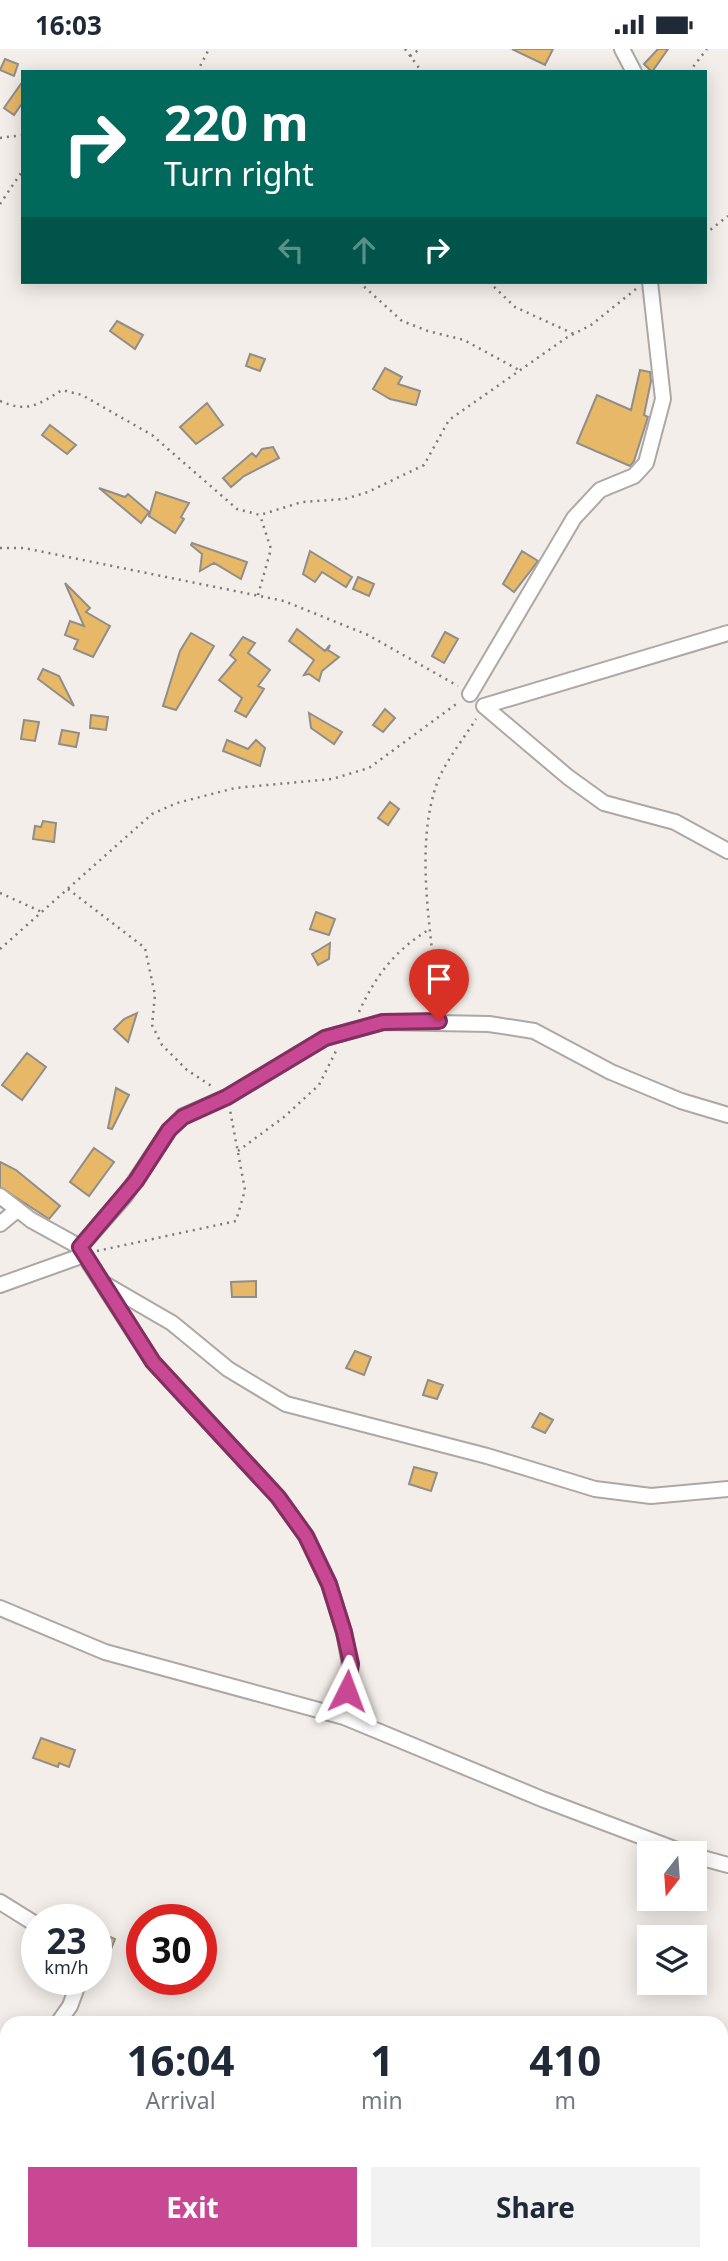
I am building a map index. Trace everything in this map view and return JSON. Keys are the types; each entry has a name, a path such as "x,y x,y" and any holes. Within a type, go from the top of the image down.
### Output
{"street":[{"path":"622,49 633,70"},
{"path":"470,694 574,518 600,490 634,476 646,463 663,398 644,285"},
{"path":"484,706 728,633"},
{"path":"484,706 568,777 604,803 621,811 675,823 728,851"},
{"path":"0,1285 82,1251 136,1181 169,1130 183,1117 227,1097 325,1038 383,1022 439,1021 534,1031 611,1072 728,1115"},
{"path":"0,1196 17,1210 82,1251 153,1362 278,1497 306,1536 329,1584 351,1664 344,1717"},
{"path":"0,1224 17,1210"},
{"path":"103,1283 172,1323 228,1369 286,1404 487,1456 595,1489 651,1496 728,1489"},
{"path":"0,1608 105,1652 344,1717 542,1799 653,1841"},
{"path":"707,1859 728,1865"},
{"path":"0,1902 21,1915"},
{"path":"63,2016 74,1995"}],"path":[{"path":"198,70 209,49"},
{"path":"405,49 420,70"},
{"path":"410,56 420,49"},
{"path":"691,70 707,49"},
{"path":"0,138 21,135"},
{"path":"0,204 21,173"},
{"path":"707,232 728,216"},
{"path":"361,284 402,321 464,340 519,370"},
{"path":"491,284 515,307 574,334"},
{"path":"0,401 17,409 39,404 62,390 82,395 152,435 237,509 260,515 302,502 345,499 369,492 425,465 449,420 519,370 591,325 644,285"},
{"path":"258,595 271,549 260,515"},
{"path":"0,548 24,548 284,601 368,635 470,694 369,768 332,779 234,788 177,803 152,814 0,949"},
{"path":"439,1021 426,876 430,815 439,778 484,706"},
{"path":"68,889 145,948 155,995 152,1025 162,1045 187,1070 227,1097 245,1190 236,1221 82,1251"},
{"path":"0,893 42,912"}],"building":[{"path":"512,49 553,49 545,65"},
{"path":"658,49 668,49 653,70 644,64"},
{"path":"5,59 18,64 14,76 0,70"},
{"path":"21,84 21,105 14,115 4,108"},
{"path":"117,321 143,335 135,349 110,331"},
{"path":"250,354 265,359 260,371 246,366"},
{"path":"385,368 402,377 398,384 420,391 416,405 390,399 373,389"},
{"path":"640,370 650,372 651,381 644,415 648,417 630,466 577,443 597,395 631,410"},
{"path":"207,403 223,425 196,444 180,427"},
{"path":"50,425 76,445 67,454 42,435"},
{"path":"273,447 279,458 244,476 231,487 223,478 252,453 256,457 262,449"},
{"path":"99,488 125,497 128,494 149,512 141,523"},
{"path":"156,492 189,503 181,517 184,519 175,533 149,516"},
{"path":"192,543 247,562 241,579 214,563 200,571 202,554"},
{"path":"310,551 352,577 346,587 322,572 315,582 303,574"},
{"path":"522,551 538,561 514,592 503,584"},
{"path":"358,577 374,584 369,596 353,589"},
{"path":"65,583 90,608 86,612 110,626 93,657 74,649 78,640 65,635 70,621 84,626"},
{"path":"297,629 325,651 330,645 328,650 339,657 322,671 319,681 309,674 304,675 314,660 289,641"},
{"path":"445,632 458,639 444,663 432,656"},
{"path":"191,633 214,646 176,710 163,706 180,651"},
{"path":"243,637 255,643 248,653 270,670 258,686 264,689 246,717 235,711 242,698 219,680 236,660 230,655"},
{"path":"43,669 59,676 74,706 38,679"},
{"path":"385,709 395,718 383,732 373,725"},
{"path":"309,713 342,732 334,744 311,728"},
{"path":"91,715 108,717 106,730 90,728"},
{"path":"24,720 39,722 35,741 21,739"},
{"path":"62,730 79,733 76,747 59,744"},
{"path":"227,740 248,749 256,740 265,748 260,766 223,751"},
{"path":"390,802 399,809 388,825 378,818"},
{"path":"43,821 56,823 54,842 33,839 35,826 41,827"},
{"path":"316,912 335,919 329,935 310,929"},
{"path":"330,943 329,959 318,965 312,954"},
{"path":"137,1013 128,1042 114,1029 124,1019"},
{"path":"27,1053 46,1067 22,1100 2,1085"},
{"path":"116,1088 129,1095 112,1129 108,1128"},
{"path":"94,1148 114,1162 89,1196 70,1182"},
{"path":"0,1162 16,1170 60,1206 49,1219 0,1187"},
{"path":"256,1281 256,1297 232,1297 231,1282"},
{"path":"355,1351 371,1357 364,1375 346,1368"},
{"path":"428,1380 443,1385 437,1399 423,1395"},
{"path":"540,1413 553,1420 545,1433 532,1427"},
{"path":"414,1467 437,1473 431,1491 409,1484"},
{"path":"41,1738 75,1750 69,1767 59,1763 58,1767 33,1758"}],"route":[{"path":"347,1691 351,1664 344,1632 329,1584 306,1536 278,1497 153,1362 80,1247 136,1181 169,1130 183,1117 227,1097 325,1038 383,1022 439,1021"}]}
